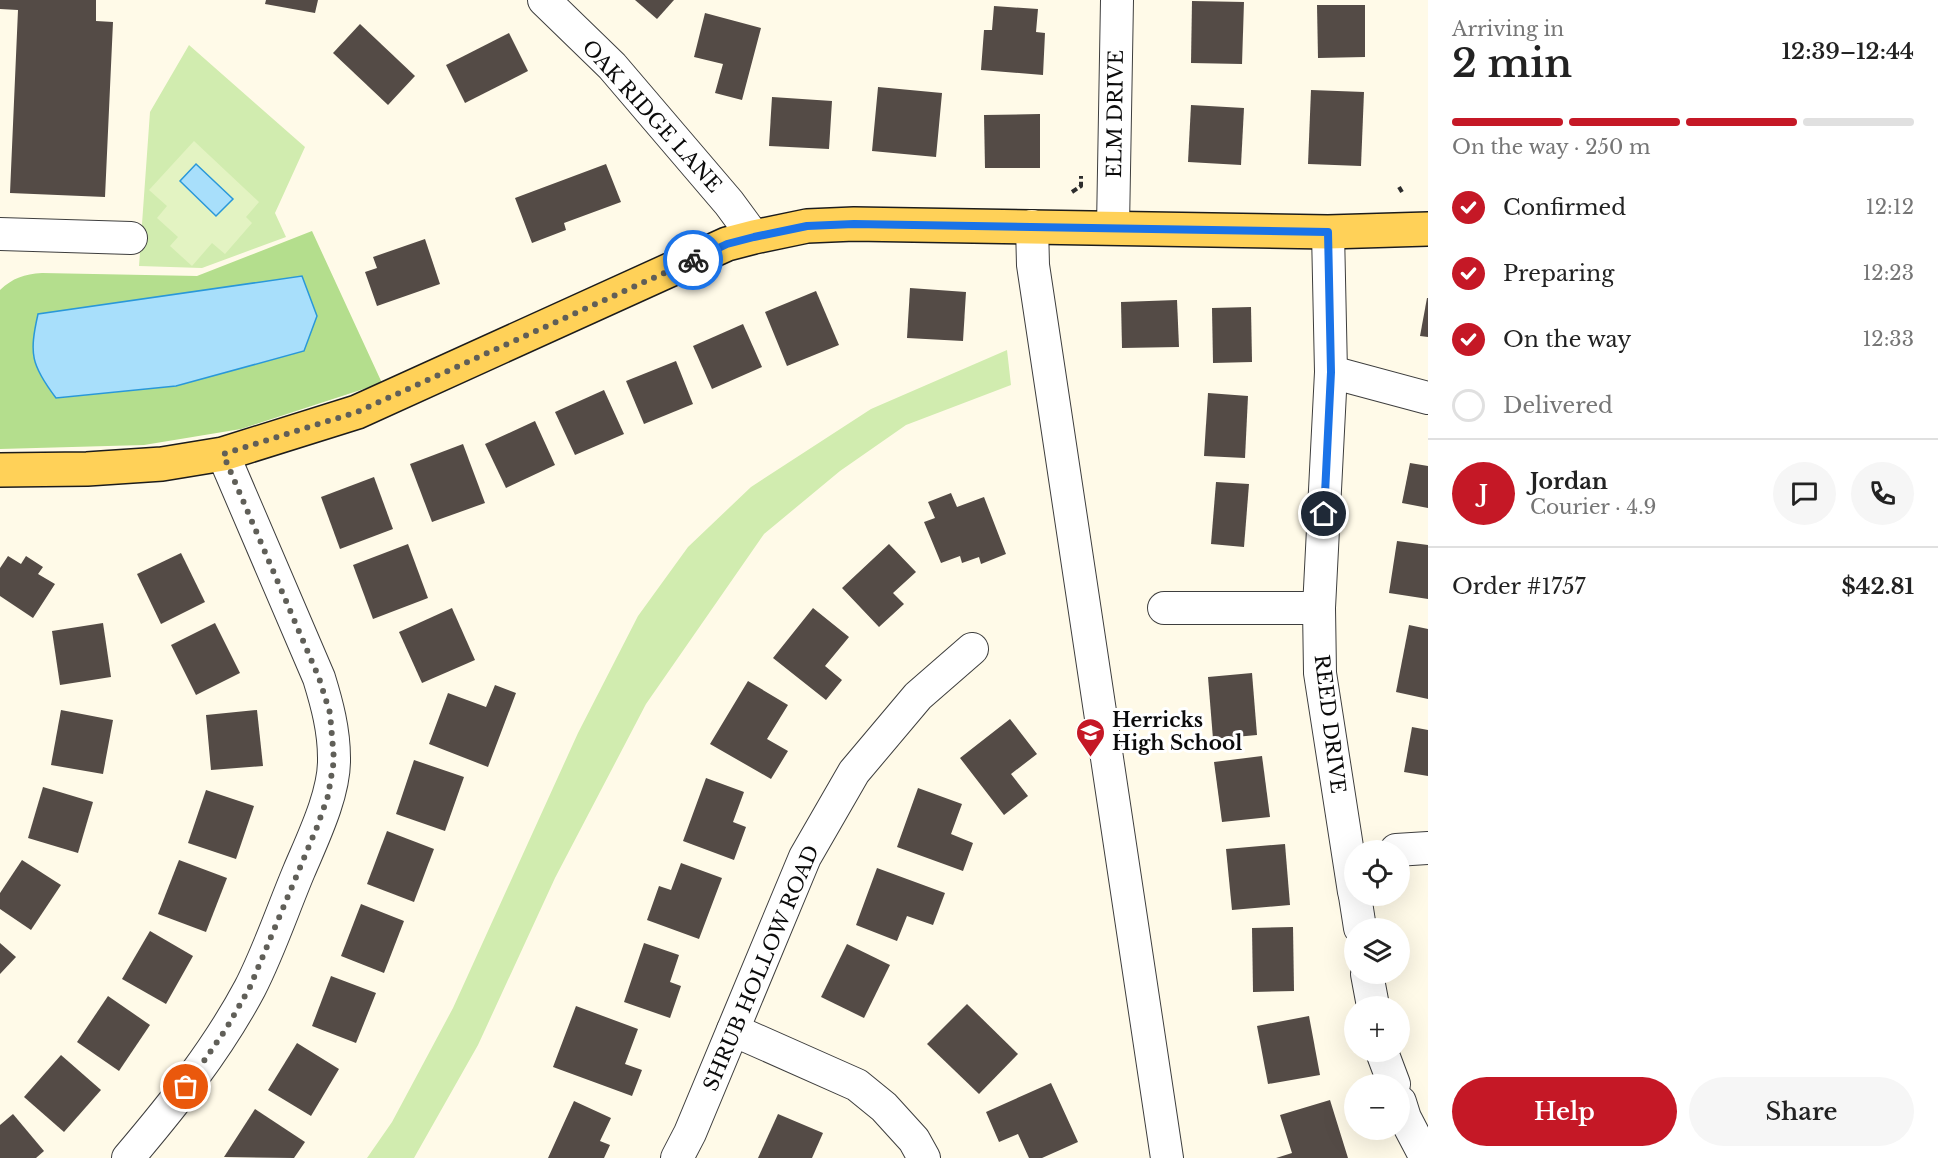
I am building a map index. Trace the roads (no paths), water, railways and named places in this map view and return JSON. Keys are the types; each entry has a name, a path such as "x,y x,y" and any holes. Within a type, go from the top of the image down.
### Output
{"main road":[{"path":"0,470 87,469 162,464 223,454 357,412 727,244 807,226 854,224 1032,226 1328,232 1428,229"}],"street":[{"name":"OAK RIDGE LANE","path":"544,0 612,66 699,166 754,237"},
{"name":"ELM DRIVE","path":"1113,227 1117,0"},
{"path":"1032,226 1033,266 1167,1158"},
{"name":"REED DRIVE","path":"1328,232 1331,372 1319,608 1320,673 1349,840"},
{"path":"0,234 131,238"},
{"path":"1331,372 1428,398"},
{"path":"128,1158 172,1107 226,1029 250,987 317,827 328,796 334,760 330,713 319,678 223,454"},
{"path":"1164,608 1319,608"},
{"name":"SHRUB HOLLOW ROAD","path":"677,1158 690,1133 805,857 854,772 918,696 972,648"},
{"path":"1410,849 1428,848"},
{"path":"733,1030 857,1085 884,1107 914,1140 924,1158"},
{"path":"1410,1128 1426,1158"}],"water":[{"path":"196,164 233,199 216,216 180,181"},
{"path":"302,276 317,316 304,351 176,386 56,398 41,377 34,359 33,349 38,314"}],"place":[{"name":"Herricks High School","path":"1091,758"}]}
